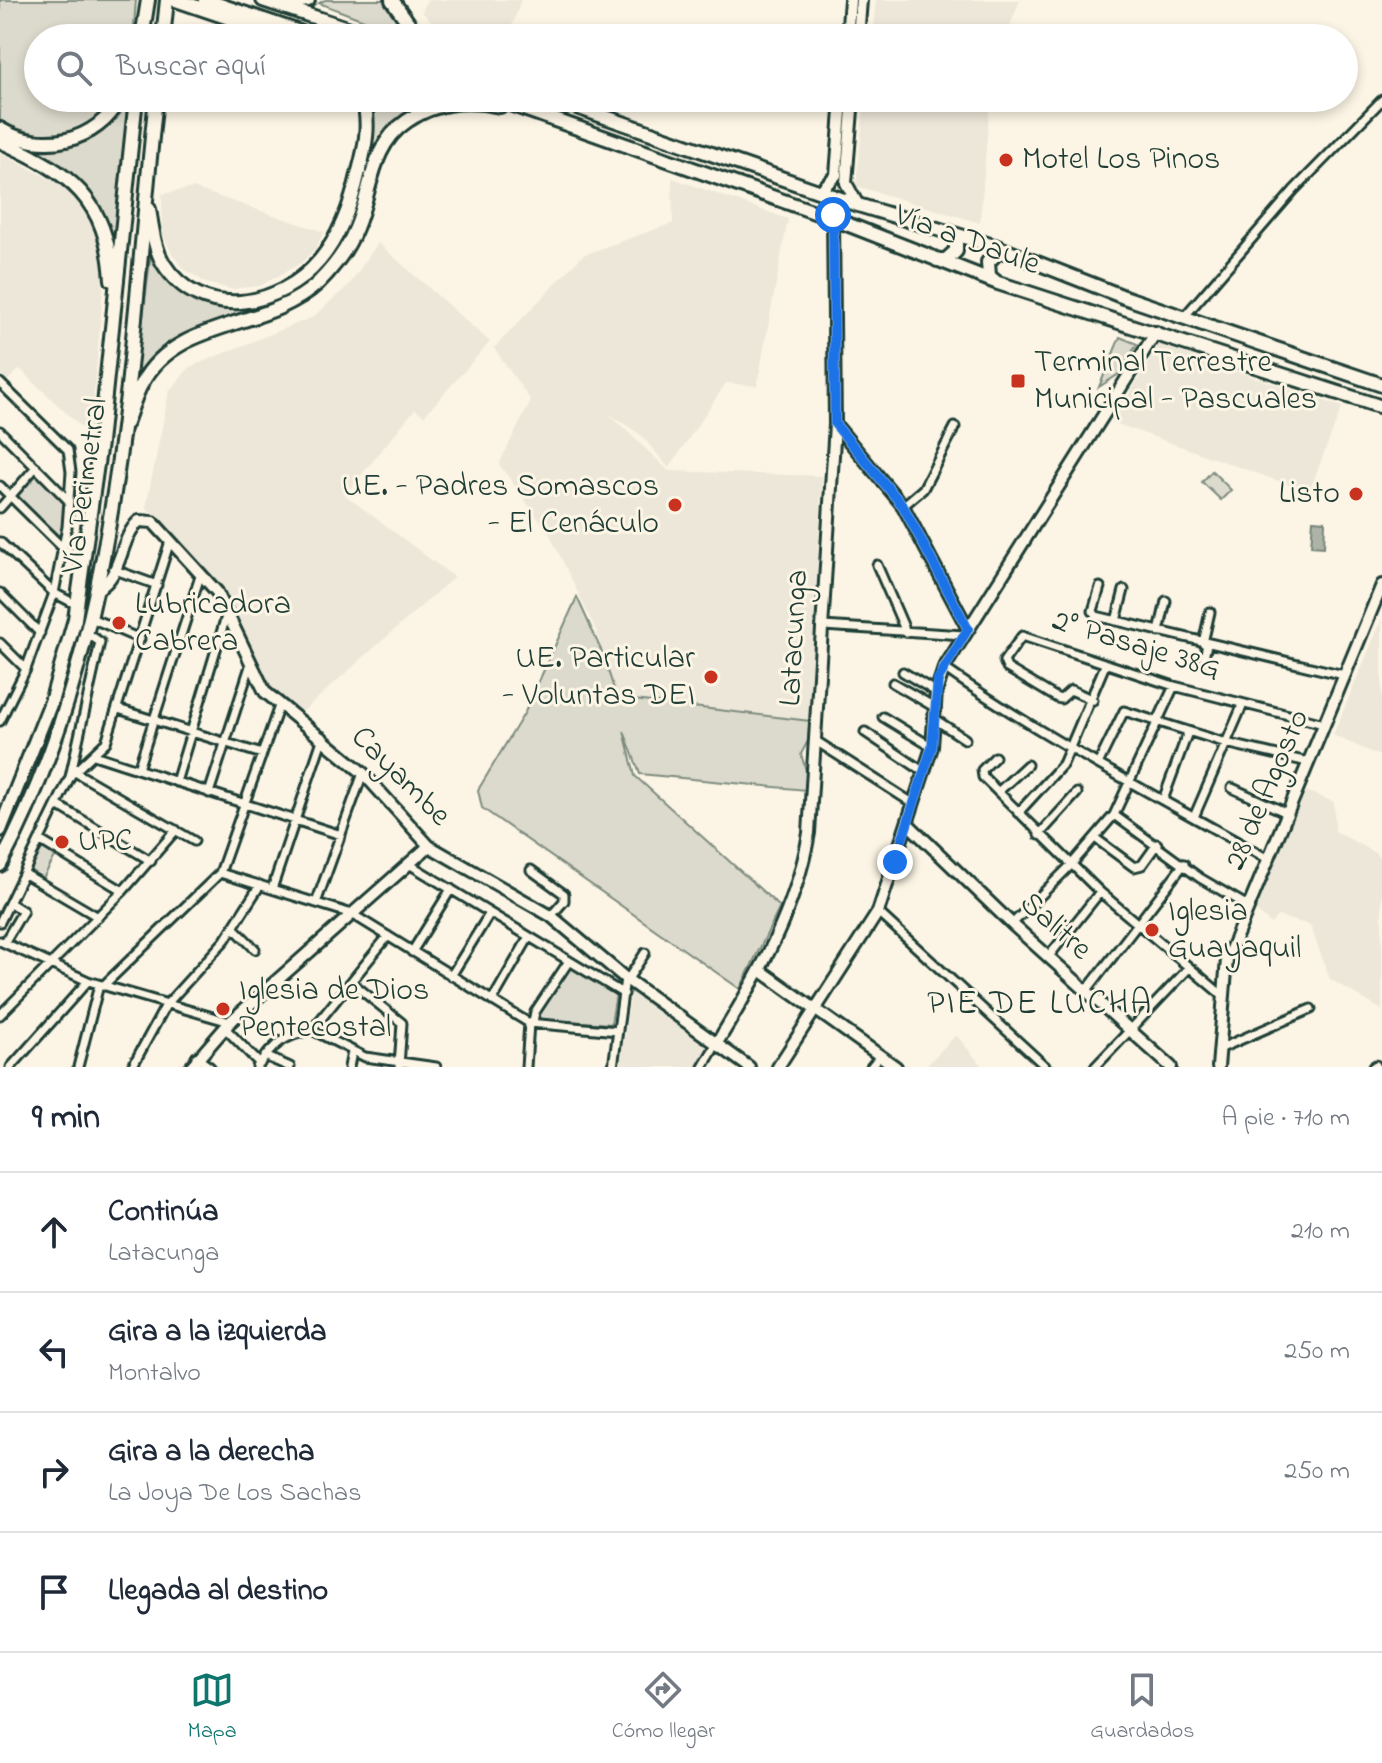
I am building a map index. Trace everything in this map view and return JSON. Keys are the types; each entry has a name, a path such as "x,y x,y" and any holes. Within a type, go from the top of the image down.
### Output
{"highway":[{"path":"144,24 148,0"},
{"path":"164,24 167,0"},
{"path":"176,0 247,24"},
{"path":"205,0 276,24"},
{"path":"263,0 336,24"},
{"path":"291,1 308,0"},
{"path":"392,0 406,24"},
{"path":"291,1 345,24"},
{"path":"0,129 31,142 66,140 99,125 109,112"},
{"name":"Vía Perimetral","path":"0,830 51,702 77,605 114,319 135,112"},
{"name":"Vía Perimetral","path":"0,865 56,737 88,634 98,589 120,437 154,112"},
{"path":"146,189 154,239 162,261 178,282 197,296 223,303 271,296 298,280 318,263 340,230 366,144 366,112"},
{"path":"120,437 142,383 165,356 187,339 279,310 306,294 322,279 341,256 356,229 375,163 393,132 421,112"},
{"path":"529,112 543,115"},
{"name":"Vía a Daule","path":"534,112 834,219 998,283 1382,407"},
{"name":"Vía a Daule","path":"591,112 858,205 1013,253 1184,317 1382,385"},
{"path":"0,141 63,173 96,210 111,260 114,319"},
{"path":"937,260 946,260 956,251 955,237 948,231"},
{"path":"998,283 989,276 988,262 998,252 1013,253"}],"street":[{"path":"850,0 855,24"},
{"path":"852,24 861,0"},
{"path":"1184,317 1294,190 1382,100"},
{"path":"820,191 836,175 841,112"},
{"path":"852,112 846,183 858,205"},
{"name":"Latacunga","path":"703,1067 786,919 804,866 816,741 835,424 834,219 830,203 820,191"},
{"path":"778,1067 878,912 932,747 936,692 944,668 1156,332"},
{"path":"1,384 68,450 71,472 64,549 54,593 26,669 1,716"},
{"path":"835,424 903,506 966,632"},
{"path":"903,506 923,489 955,427"},
{"path":"0,431 67,499"},
{"path":"0,508 36,467"},
{"path":"0,486 64,549 85,559"},
{"name":"Cayambe","path":"98,589 107,584 115,570 131,529 139,521 153,522 202,571 228,610 265,692 363,773 429,846 551,916 627,978 749,1067"},
{"path":"72,774 106,742 171,537"},
{"path":"0,542 54,593 77,605"},
{"path":"877,565 906,632"},
{"path":"115,570 157,585"},
{"path":"138,769 202,571"},
{"name":"28 de Agosto","path":"1218,1067 1227,959 1382,585"},
{"path":"1100,587 1094,615 1344,675"},
{"path":"1116,621 1124,590"},
{"path":"0,593 40,633"},
{"path":"1159,632 1166,601"},
{"path":"176,782 228,610"},
{"path":"1203,663 1210,612"},
{"path":"91,618 140,639"},
{"path":"823,626 906,632 966,632"},
{"path":"0,922 72,774 100,642 88,634"},
{"name":"2° Pasaje 38G","path":"1093,700 1071,690 1061,699 1057,698 1007,668 1004,661 1022,636 1174,686 1324,724"},
{"path":"0,643 26,669"},
{"path":"209,793 251,663"},
{"path":"1018,813 1042,789 1070,748 1093,700 1105,665"},
{"path":"944,668 989,700 1070,748 1268,859"},
{"path":"903,672 936,692"},
{"path":"893,683 965,739"},
{"path":"1012,924 1071,865 1114,815 1160,723 1174,686"},
{"path":"1194,817 1243,704"},
{"path":"78,1067 101,985 220,873 279,706"},
{"path":"118,709 262,754"},
{"path":"1099,762 1124,711 1226,743 1308,762"},
{"path":"883,717 932,747"},
{"path":"865,732 924,772"},
{"path":"1163,800 1188,732"},
{"path":"272,889 323,737"},
{"path":"816,741 914,804"},
{"path":"94,755 341,835"},
{"path":"995,757 982,774 1018,813 1100,892 1222,995"},
{"path":"998,792 1027,765"},
{"path":"316,903 363,773"},
{"path":"72,774 194,841"},
{"path":"1232,788 1287,813"},
{"path":"1039,835 1077,793"},
{"path":"59,806 151,861"},
{"path":"1114,815 1248,906"},
{"name":"Salitre","path":"907,823 1012,924 1171,1067"},
{"path":"0,1015 123,891 176,830"},
{"path":"1095,838 1134,867 1142,865 1157,844"},
{"path":"41,841 123,891"},
{"path":"210,1067 194,1062 228,1025 429,846"},
{"path":"409,864 624,994"},
{"path":"1087,990 1184,864"},
{"path":"531,870 564,894 564,901 551,916"},
{"path":"220,873 352,914 531,1023 618,1031"},
{"path":"25,874 98,917"},
{"path":"132,1067 166,1005 234,928 260,885"},
{"path":"412,952 451,889"},
{"path":"1049,956 1100,892"},
{"path":"10,903 23,911 2,942 88,981 228,1025 259,1065 288,1034 312,1030 352,1052 399,1065 436,1067"},
{"path":"878,912 1046,1067"},
{"path":"451,976 490,913"},
{"path":"234,928 255,949"},
{"path":"312,1030 388,936"},
{"path":"492,1001 529,937"},
{"path":"613,1067 627,978 645,953"},
{"path":"526,1067 535,1012 569,961"},
{"path":"1095,1067 1188,969"},
{"path":"760,970 896,1067"},
{"path":"11,1067 88,981"},
{"path":"351,982 402,1023 404,1029 399,1065"},
{"path":"1219,1049 1311,1009"},
{"path":"349,1067 352,1052"},
{"path":"22,1067 24,1053"},
{"path":"265,1056 290,1067"},
{"path":"871,1067 880,1056"}],"shaded area":[{"path":"0,0 136,0 134,24 24,24 24,112 102,112 76,129 46,135 30,133 0,120"},
{"path":"325,0 388,0 400,24 374,24 319,3"},
{"path":"427,0 521,0 513,24 435,24 422,12"},
{"path":"876,0 1020,0 1011,24 873,24"},
{"path":"108,112 128,112 114,243 100,210 83,186 61,167 30,149 79,140"},
{"path":"370,112 415,112 412,113 373,151"},
{"path":"864,112 989,112 980,223 856,186"},
{"path":"0,153 71,190 87,211 101,247 103,289 91,429 86,432 20,369 7,381 0,374"},
{"path":"672,178 788,219 757,386 726,383 669,468 641,435 609,414 669,471 822,476 810,720 617,698 596,630 550,535 499,464 531,401 494,348 583,255 673,223"},
{"path":"193,188 324,232 315,249 301,263 260,286 231,289 206,283 184,269 172,254 162,232 162,194"},
{"path":"378,243 490,342 424,416 415,409 345,495 454,577 302,712 273,692 218,586 146,507 169,392 190,367 313,317 349,285"},
{"path":"151,253 169,279 192,296 219,306 250,309 205,325 161,352 135,382"},
{"path":"1120,337 1137,344 1119,374 1099,387"},
{"path":"1159,345 1342,407 1309,492 1112,422"},
{"path":"35,471 65,499 62,539 14,495"},
{"path":"1212,471 1231,490 1221,500 1202,482"},
{"path":"1313,520 1325,521 1324,547 1311,546"},
{"path":"577,597 602,652 617,698 810,721 809,739 801,754 807,774 806,790 640,774 624,731 635,776 780,907 740,989 482,808 478,790 525,712"},
{"path":"1382,619 1382,757 1333,735"},
{"path":"1306,791 1334,802 1335,831 1377,854 1382,862 1382,1010 1330,979 1310,925 1277,916 1271,924 1253,908"},
{"path":"44,845 57,853 42,880 29,872"},
{"path":"570,964 616,993 611,1024 537,1019"},
{"path":"631,992 708,1047 696,1067 620,1067"},
{"path":"956,1035 983,1067 925,1067"}],"place":[{"name":"Motel Los Pinos","path":"1006,160"},
{"name":"Terminal Terrestre Municipal - Pascuales","path":"1018,381"},
{"name":"Listo","path":"1356,494"},
{"name":"UE. - Padres Somascos - El Cenáculo","path":"675,505"},
{"name":"Lubricadora Cabrera","path":"119,623"},
{"name":"UE. Particular - Voluntas DEI","path":"711,677"},
{"name":"UPC","path":"62,842"},
{"name":"Iglesia Guayaquil","path":"1152,930"},
{"name":"Iglesia de Dios Pentecostal","path":"223,1009"}],"district":[{"name":"PIE DE LUCHA","path":"1040,1005"}],"route":[{"path":"833,215 835,424 903,506 968,629 938,679 932,747 895,862"}]}
